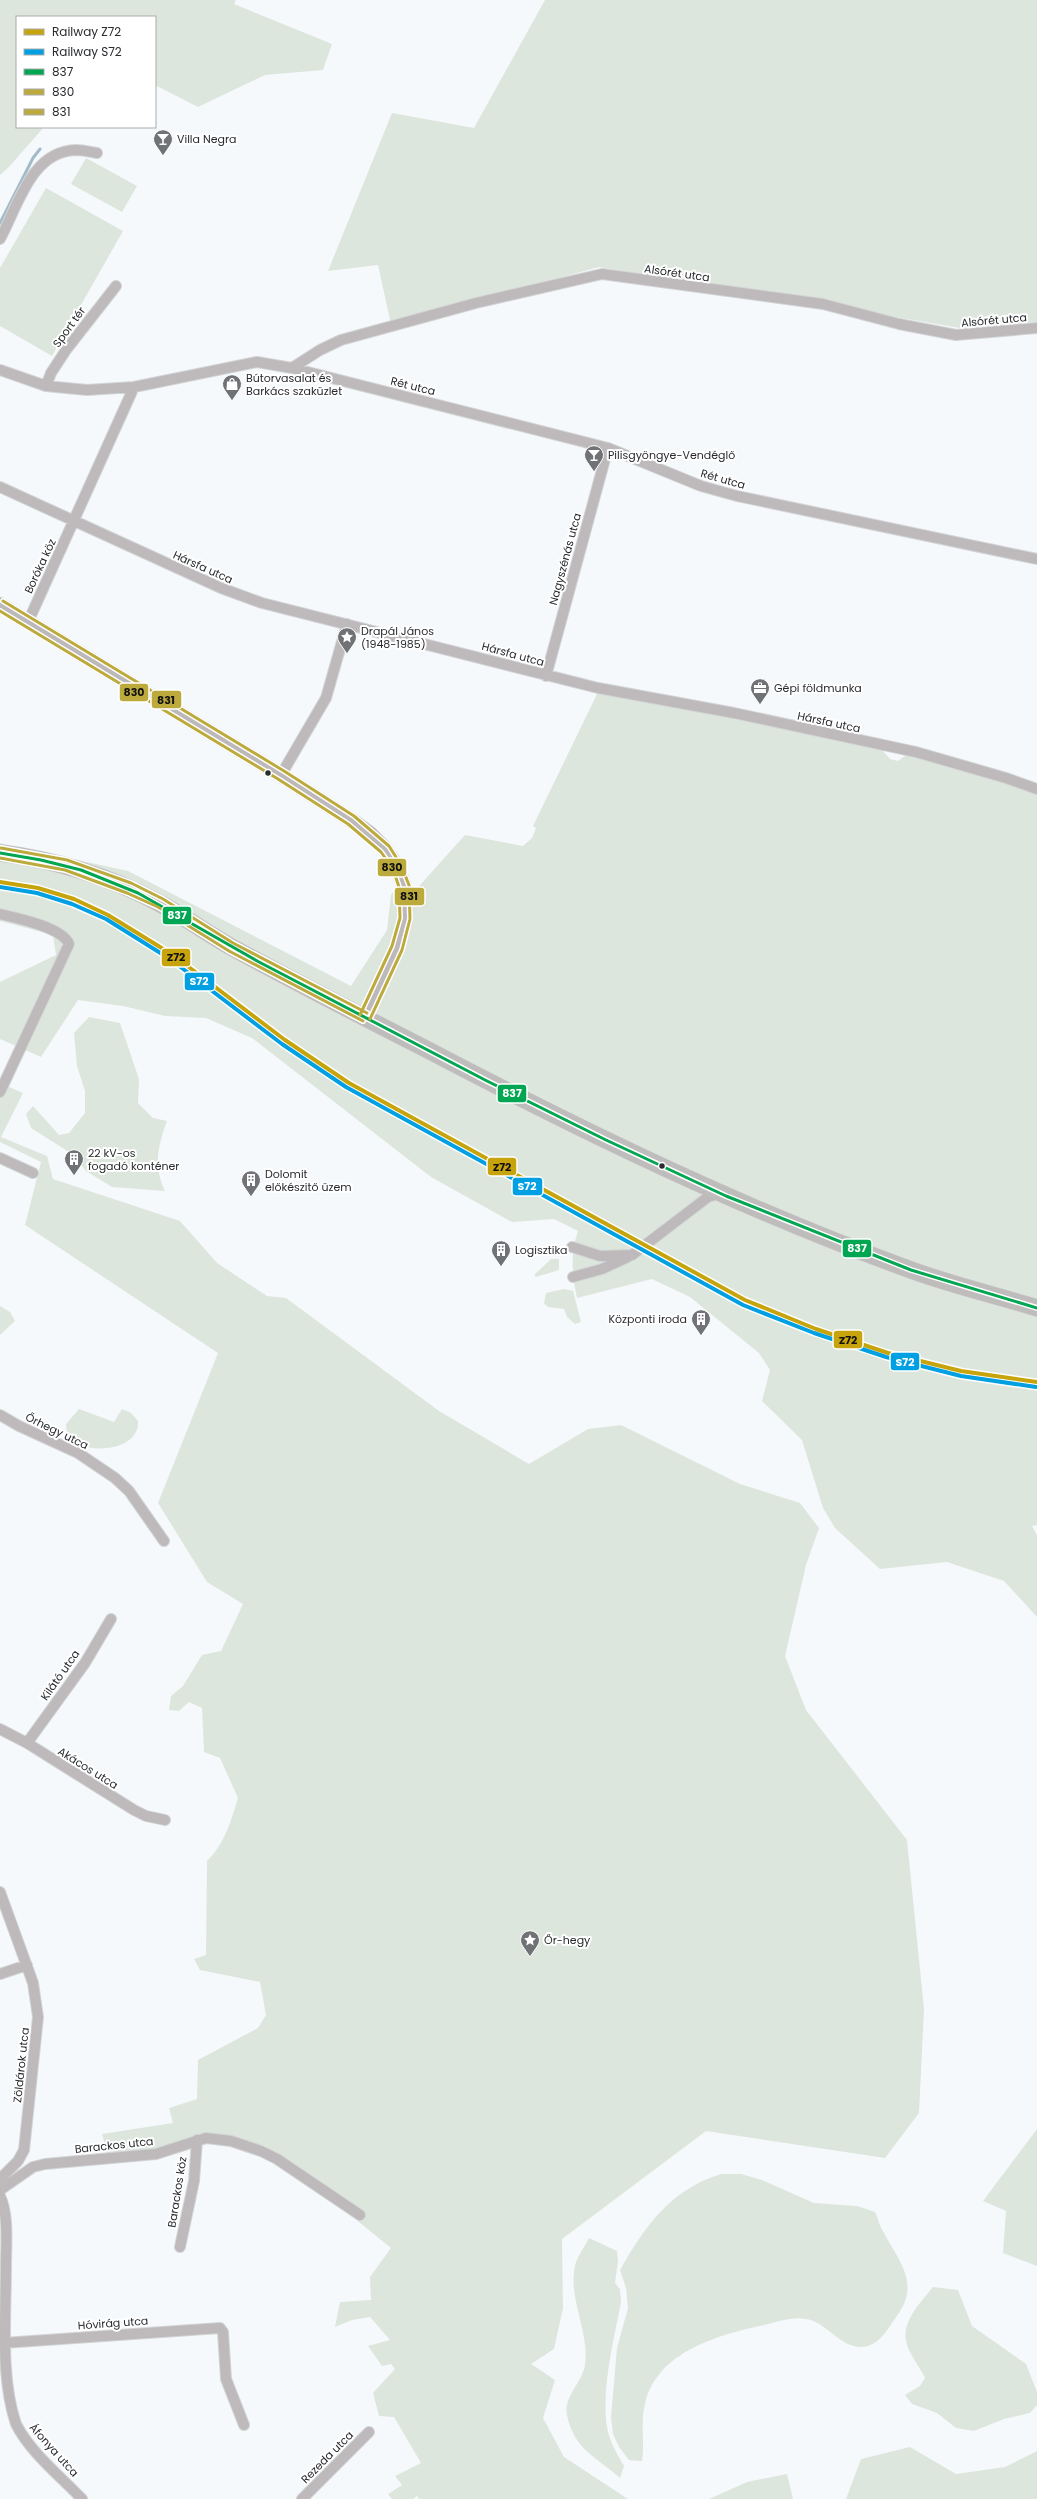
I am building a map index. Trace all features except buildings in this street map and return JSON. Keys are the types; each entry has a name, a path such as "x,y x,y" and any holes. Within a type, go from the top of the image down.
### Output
{"main road":[{"path":"0,605 281,775 370,834 385,849 397,867 404,886 405,919 397,948 365,1017"},
{"path":"0,853 66,865 129,888 160,903 231,947 535,1106 721,1193 825,1237 914,1271 1037,1308"}],"street":[{"path":"0,239 38,166 60,153 76,150 97,153"},
{"name":"Alsórét utca","path":"292,368 320,350 341,340 476,303 602,274 823,304 898,324 956,335 1037,328"},
{"name":"Sport tér","path":"46,386 51,373 70,345 116,286"},
{"name":"Rét utca","path":"46,386 74,390 134,387 257,362 292,368 608,448 701,486 737,496 1037,559"},
{"path":"0,370 46,386"},
{"name":"Boróka köz","path":"28,622 134,387"},
{"name":"Nagyszénás utca","path":"546,676 608,448"},
{"name":"Hársfa utca","path":"0,487 241,596 546,676 650,699 741,715 916,752 1006,778 1037,789"},
{"path":"281,775 326,698 348,624"},
{"path":"0,914 52,929 68,940 69,944 0,1092"},
{"path":"0,1158 32,1173"},
{"path":"694,1181 699,1197 695,1207"},
{"path":"573,1277 602,1269 632,1255 708,1197 721,1193"},
{"path":"572,1247 600,1256 632,1255"},
{"name":"Őrhegy utca","path":"0,1414 19,1426 78,1453 115,1478 129,1491 164,1541"},
{"name":"Kilátó utca","path":"26,1743 85,1663 111,1619"},
{"name":"Akácos utca","path":"0,1729 26,1743 134,1810 146,1816 165,1820"},
{"name":"Zöldárok utca","path":"0,1892 33,1983 38,2030 24,2150 18,2161 0,2179"},
{"path":"0,1974 27,1965"},
{"name":"Barackos utca","path":"0,2190 33,2168 44,2164 156,2154 206,2138 232,2141 261,2150 360,2215"},
{"name":"Barackos köz","path":"180,2247 194,2181 197,2140"},
{"name":"Áfonya utca","path":"0,2196 5,2226 6,2309 3,2343 5,2391 9,2410 16,2425 29,2443 82,2499"},
{"name":"Hóvirág utca","path":"3,2343 220,2328 223,2332 226,2379 244,2425"},
{"name":"Rezeda utca","path":"302,2499 369,2432"}],"shaded area":[{"path":"0,0 236,0 234,4 332,44 323,70 265,75 198,107 156,86 156,16 16,16 16,128 43,128 9,167 0,175"},
{"path":"545,0 1037,0 1037,322 966,329 599,267 391,324 378,265 328,271 392,113 474,128"},
{"path":"86,158 137,186 122,212 71,184"},
{"path":"46,188 123,231 52,356 0,326 0,268"},
{"path":"598,692 769,722 881,749 890,759 898,761 909,753 1037,790 1037,1525 1032,1526 1037,1535 1037,1617 1004,1581 947,1562 880,1569 835,1528 823,1508 802,1440 762,1401 770,1370 759,1353 690,1297 652,1279 577,1298 574,1281 573,1256 575,1239 578,1231 554,1219 512,1222 431,1177 252,1038 206,1018 165,1016 123,1006 78,1000 41,1057 0,1039 0,982 56,955 53,935 0,921 0,843 128,871 351,986 387,930 391,895 397,886 403,904 465,835 523,846 532,838 536,828 533,826"},
{"path":"89,1017 120,1023 139,1079 138,1103 153,1118 167,1121 161,1139 158,1156 159,1173 165,1191 112,1187 86,1171 72,1154 31,1128 26,1114 33,1106 59,1135 69,1133 85,1113 85,1091 77,1066 74,1033"},
{"path":"0,1083 23,1093 1,1137 47,1156 53,1179 180,1221 217,1263 267,1296 286,1298 439,1411 529,1464 588,1429 621,1425 740,1484 800,1503 819,1528 806,1565 785,1656 806,1710 907,1840 924,2009 919,2113 885,2158 706,2131 562,2239 563,2308 554,2349 531,2364 555,2380 543,2418 564,2457 628,2499 419,2499 417,2496 413,2499 392,2499 388,2494 402,2485 395,2476 421,2463 394,2417 379,2416 373,2393 395,2369 391,2364 382,2366 368,2346 390,2340 370,2317 352,2320 335,2327 340,2302 371,2300 370,2277 391,2248 265,2146 205,2134 154,2152 108,2155 102,2134 173,2123 169,2108 197,2099 198,2060 258,2028 266,2015 260,1982 200,1970 194,1959 206,1955 207,1861 223,1840 238,1798 220,1758 204,1752 202,1708 189,1702 179,1711 169,1710 171,1696 183,1686 202,1655 221,1651 243,1604 207,1582 158,1503 218,1353 25,1225 41,1162 0,1142"},
{"path":"551,1259 559,1259 559,1270 536,1277 534,1275"},
{"path":"564,1289 573,1291 581,1322 575,1324 567,1317 564,1309 548,1307 544,1303 546,1293"},
{"path":"0,1306 10,1312 15,1321 0,1335"},
{"path":"79,1409 114,1422 122,1409 131,1413 138,1421 136,1433 128,1441 116,1446 103,1448 89,1447 77,1443 69,1435 66,1424"},
{"path":"1037,2129 1037,2266 1003,2253 1006,2211 983,2201"},
{"path":"721,2174 741,2174 762,2180 814,2203 857,2206 875,2212 882,2229 903,2267 906,2276 907,2296 903,2306 885,2333 876,2342 864,2347 859,2347 845,2342 820,2324 813,2321 796,2318 728,2334 692,2348 676,2358 662,2371 652,2386 644,2411 642,2461 629,2460 619,2447 613,2434 611,2417 617,2348 628,2308 626,2288 620,2270 640,2238 661,2211 687,2189"},
{"path":"589,2238 617,2251 618,2261 615,2283 620,2289 621,2302 609,2364 606,2412 607,2427 610,2437 624,2466 620,2478 581,2445 570,2427 567,2415 570,2396 583,2372 585,2365 586,2352 576,2301 574,2275 576,2262"},
{"path":"933,2287 958,2290 972,2326 1026,2364 1037,2392 1037,2405 1030,2413 1004,2419 974,2431 956,2428 937,2413 912,2404 905,2395 920,2386 925,2378 907,2346 907,2326 918,2305"},
{"path":"910,2447 956,2474 1005,2467 1037,2451 1037,2499 846,2499 861,2459"},
{"path":"787,2474 793,2499 709,2499 747,2482"}],"waterway":[{"path":"0,223 33,158 40,149"}],"rail line":[{"name":"Z72","path":"0,882 38,888 74,899 108,915 173,955 285,1040 349,1083 745,1300 816,1329 888,1353 961,1371 1037,1382"},
{"name":"S72","path":"0,887 37,893 72,904 106,919 170,959 282,1044 346,1087 743,1305 814,1333 886,1357 961,1376 1036,1387"}],"transit line":[{"name":"831","path":"3,601 284,771 354,816 389,846 401,865 409,885 410,919 402,950 370,1019"},
{"name":"830","path":"0,611 278,779 348,824 381,852 393,869 399,887 400,918 392,946 360,1015"},
{"name":"831","path":"1,848 67,860 131,883 163,899 233,943 367,1013"},
{"name":"837","path":"0,853 41,860 81,870 138,893 259,962 487,1081 606,1140 726,1196 911,1270 1037,1308"},
{"name":"830","path":"0,858 65,870 127,893 158,907 229,951 363,1021"}],"place":[{"name":"Villa Negra","path":"163,156"},
{"name":"Bútorvasalat és Barkács szaküzlet","path":"232,401"},
{"name":"Pilisgyöngye-Vendéglő","path":"594,472"},
{"name":"Drapál János (1948-1985)","path":"347,654"},
{"name":"Gépi földmunka","path":"760,705"},
{"name":"22 kV-os fogadó konténer","path":"74,1176"},
{"name":"Dolomit előkészitő üzem","path":"251,1197"},
{"name":"Logisztika","path":"501,1267"},
{"name":"Központi iroda","path":"701,1336"},
{"name":"Őr-hegy","path":"530,1957"}]}
